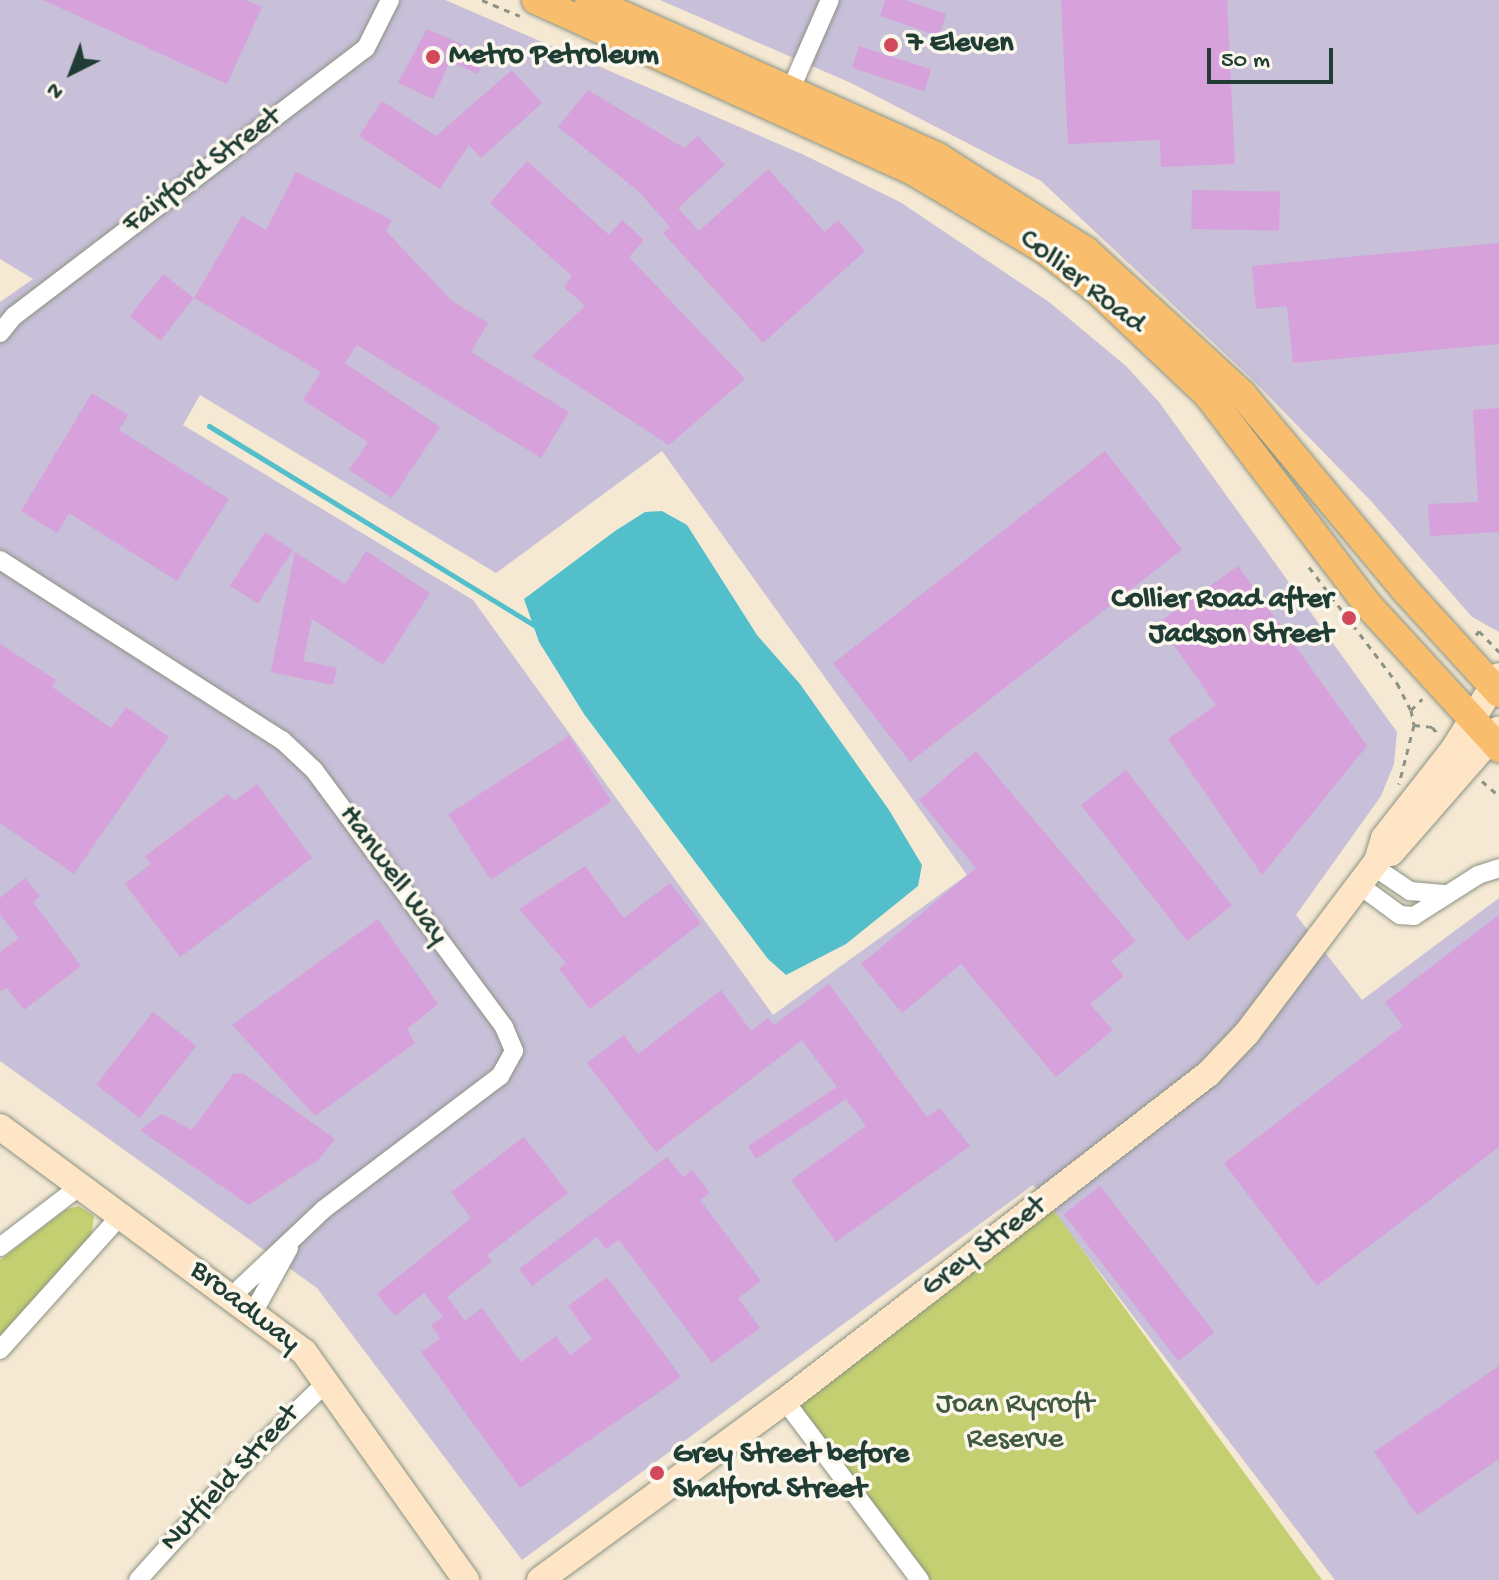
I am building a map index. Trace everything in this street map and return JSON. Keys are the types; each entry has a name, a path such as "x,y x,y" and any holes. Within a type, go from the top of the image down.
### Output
{"main road":[{"name":"Collier Road","path":"589,0 786,100 986,212 1045,250 1142,328 1208,395 1368,605 1471,720 1496,739"},
{"name":"Collier Road","path":"533,10 938,157 1013,200 1129,287 1242,394 1497,685"}],"street":[{"name":"Fairford Street","path":"0,333 14,316 366,48 390,0"},
{"path":"786,100 830,0"},
{"name":"Hanwell Way","path":"0,560 282,740 314,770 504,1027 514,1051 500,1076 323,1210 292,1242 243,1304"},
{"name":"Grey Street","path":"540,1580 785,1401 1208,1074 1247,1033 1369,870 1384,838 1497,685"},
{"name":"Grey Street","path":"1369,870 1399,848 1496,739"},
{"path":"1369,870 1400,915 1414,916 1426,913 1446,894 1499,868"},
{"name":"Broadway","path":"0,1127 282,1332 328,1381 440,1538 466,1580"},
{"path":"0,1247 80,1186"},
{"path":"0,1350 121,1215"},
{"name":"Hanwell Way","path":"243,1304 292,1242"},
{"name":"Nutfield Street","path":"138,1580 247,1459 328,1381"},
{"path":"785,1401 920,1580"},
{"name":"Broadway","path":"440,1538 456,1545 484,1580"}],"path":[{"path":"482,0 533,10"},
{"path":"1308,564 1397,683 1411,710 1414,725 1398,786"},
{"path":"1479,631 1499,652"},
{"path":"1491,790 1499,796"}],"shaded area":[{"path":"0,0 445,0 802,154 900,202 1049,302 1126,366 1159,402 1397,732 1394,764 1381,796 1296,915 1362,1000 1499,898 1499,1580 1335,1580 1033,1185 522,1560 317,1288 0,1061 0,302 33,279 0,259","holes":["200,395 496,573 662,451 967,875 773,1015 473,600 183,425"]},
{"path":"660,0 1499,0 1499,632 1472,617 1371,501 1252,379 1041,181 851,83"}],"green space":[{"name":"Joan Rycroft Reserve","path":"1047,1201 1322,1580 920,1580 785,1401"},
{"path":"79,1206 94,1216 91,1236 0,1337 0,1260 67,1209"}],"water":[{"path":"662,511 687,525 757,635 800,684 889,810 922,865 918,886 846,944 786,975 768,959 584,714 539,642 524,599 615,531 645,512"}],"building":[{"path":"43,0 246,0 262,7 227,84"},
{"path":"885,0 905,0 946,14 939,36 880,16"},
{"path":"1061,0 1227,0 1235,164 1161,167 1160,140 1068,144"},
{"path":"427,29 486,55 478,74 450,61 433,99 398,83"},
{"path":"859,46 931,69 924,91 852,68"},
{"path":"512,70 542,103 481,158 469,145 440,189 359,136 382,101 436,136"},
{"path":"588,90 684,148 698,136 725,165 678,208 699,231 768,169 825,232 838,220 865,251 763,343 663,233 670,227 638,191 558,127"},
{"path":"527,161 609,235 622,220 644,240 629,257 745,379 669,445 532,356 585,306 564,287 572,276 490,203"},
{"path":"296,172 392,220 386,231 452,301 488,323 471,352 569,412 541,458 357,345 345,363 440,427 392,498 349,470 368,442 303,400 321,372 194,298 242,216 266,230"},
{"path":"1192,190 1280,192 1279,231 1191,229"},
{"path":"1499,243 1499,344 1293,363 1287,306 1256,309 1252,266"},
{"path":"163,274 194,298 160,341 130,317"},
{"path":"92,393 128,415 119,430 229,499 177,581 69,513 57,533 21,511"},
{"path":"1499,408 1499,532 1430,536 1428,504 1478,502 1473,410"},
{"path":"1105,451 1182,550 910,762 833,663"},
{"path":"265,532 293,550 258,604 230,586"},
{"path":"366,551 430,593 383,665 312,619 303,661 337,668 333,685 271,672 295,552 345,584"},
{"path":"1238,566 1367,746 1262,875 1168,739 1216,705 1158,623"},
{"path":"0,644 56,680 52,687 111,728 126,707 169,737 74,874 0,823"},
{"path":"569,736 611,801 491,880 448,814"},
{"path":"976,751 1136,941 1111,961 1124,976 1090,1004 1113,1030 1056,1077 961,964 902,1013 861,964 976,868 919,800"},
{"path":"1126,770 1232,906 1187,941 1081,805"},
{"path":"257,784 312,858 180,957 125,884 151,864 145,856 228,794 234,801"},
{"path":"585,866 624,918 670,883 701,923 590,1009 559,969 566,963 519,909"},
{"path":"25,878 40,896 33,902 81,966 24,1010 7,988 0,991 0,952 19,938 0,915 0,898"},
{"path":"1499,915 1499,1147 1317,1286 1224,1163 1403,1026 1385,1002"},
{"path":"378,919 438,1004 407,1029 415,1043 315,1116 232,1025"},
{"path":"829,984 927,1117 940,1108 970,1146 836,1242 791,1180 866,1126 846,1099 756,1159 748,1146 837,1087 802,1040 656,1152 587,1063 624,1035 638,1054 721,990 751,1031 768,1018 774,1025"},
{"path":"153,1012 196,1046 140,1118 96,1084"},
{"path":"243,1073 335,1139 318,1160 249,1205 140,1130 162,1114 192,1130 233,1074"},
{"path":"524,1137 568,1193 487,1255 492,1261 447,1297 465,1321 482,1308 521,1362 556,1336 570,1355 592,1339 568,1306 607,1277 681,1377 520,1488 421,1352 440,1339 431,1325 443,1317 424,1293 395,1316 377,1294 471,1218 451,1192"},
{"path":"667,1157 683,1177 692,1170 710,1193 700,1200 761,1281 738,1298 760,1328 712,1363 619,1240 606,1249 597,1237 532,1286 519,1269"},
{"path":"1100,1186 1215,1333 1178,1361 1064,1214"},
{"path":"1499,1366 1499,1459 1417,1515 1374,1452"}],"waterway":[{"path":"209,426 537,627"}],"place":[{"name":"7 Eleven","path":"891,45"},
{"name":"Metro Petroleum","path":"433,57"},
{"name":"Collier Road after Jackson Street","path":"1349,618"},
{"name":"Grey Street before Shalford Street","path":"657,1473"}]}
